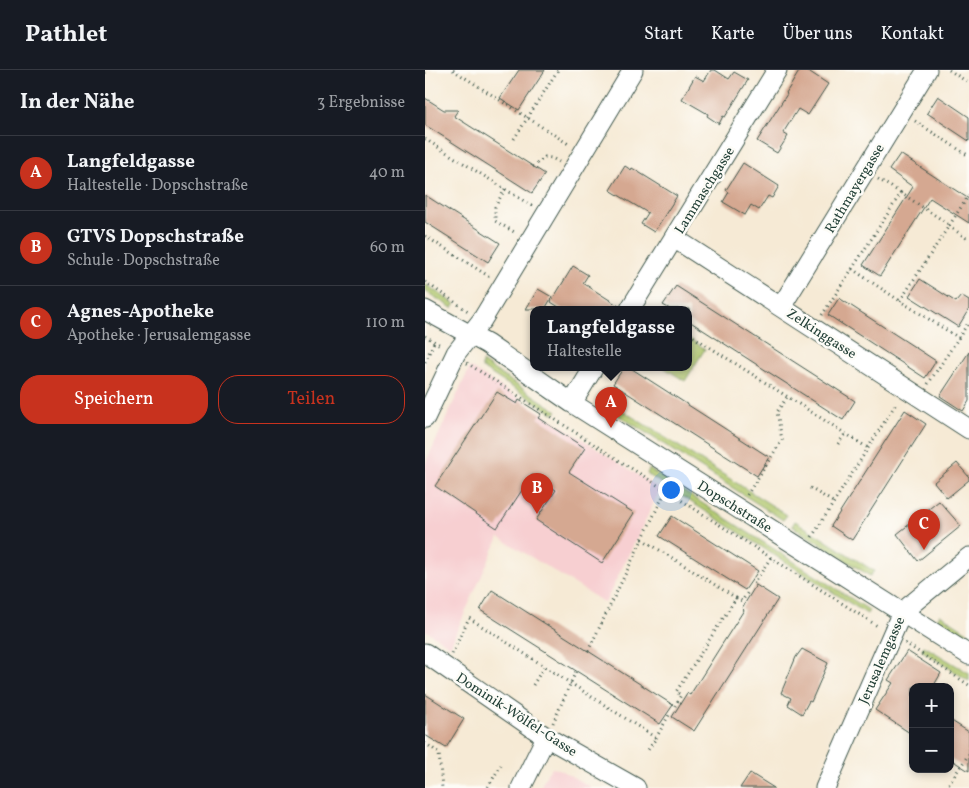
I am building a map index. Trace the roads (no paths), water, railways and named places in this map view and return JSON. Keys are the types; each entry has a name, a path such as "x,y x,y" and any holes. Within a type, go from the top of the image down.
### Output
{"street":[{"path":"425,418 456,353 482,320 633,70"},
{"name":"Lammaschgasse","path":"632,306 777,70"},
{"name":"Rathmayergasse","path":"781,307 927,70"},
{"name":"Zelkinggasse","path":"674,238 969,429"},
{"name":"Dopschstraße","path":"425,310 487,344 572,403 969,655"},
{"path":"572,403 592,371"},
{"name":"Jerusalemgasse","path":"825,788 902,612 969,557"},
{"name":"Dominik-Wölfel-Gasse","path":"425,653 546,737 636,788"},
{"path":"521,788 546,737"}],"place":[{"name":"Langfeldgasse","path":"611,428"},
{"name":"GTVS Dopschstraße","path":"537,514"},
{"name":"Agnes-Apotheke","path":"924,550"}]}
